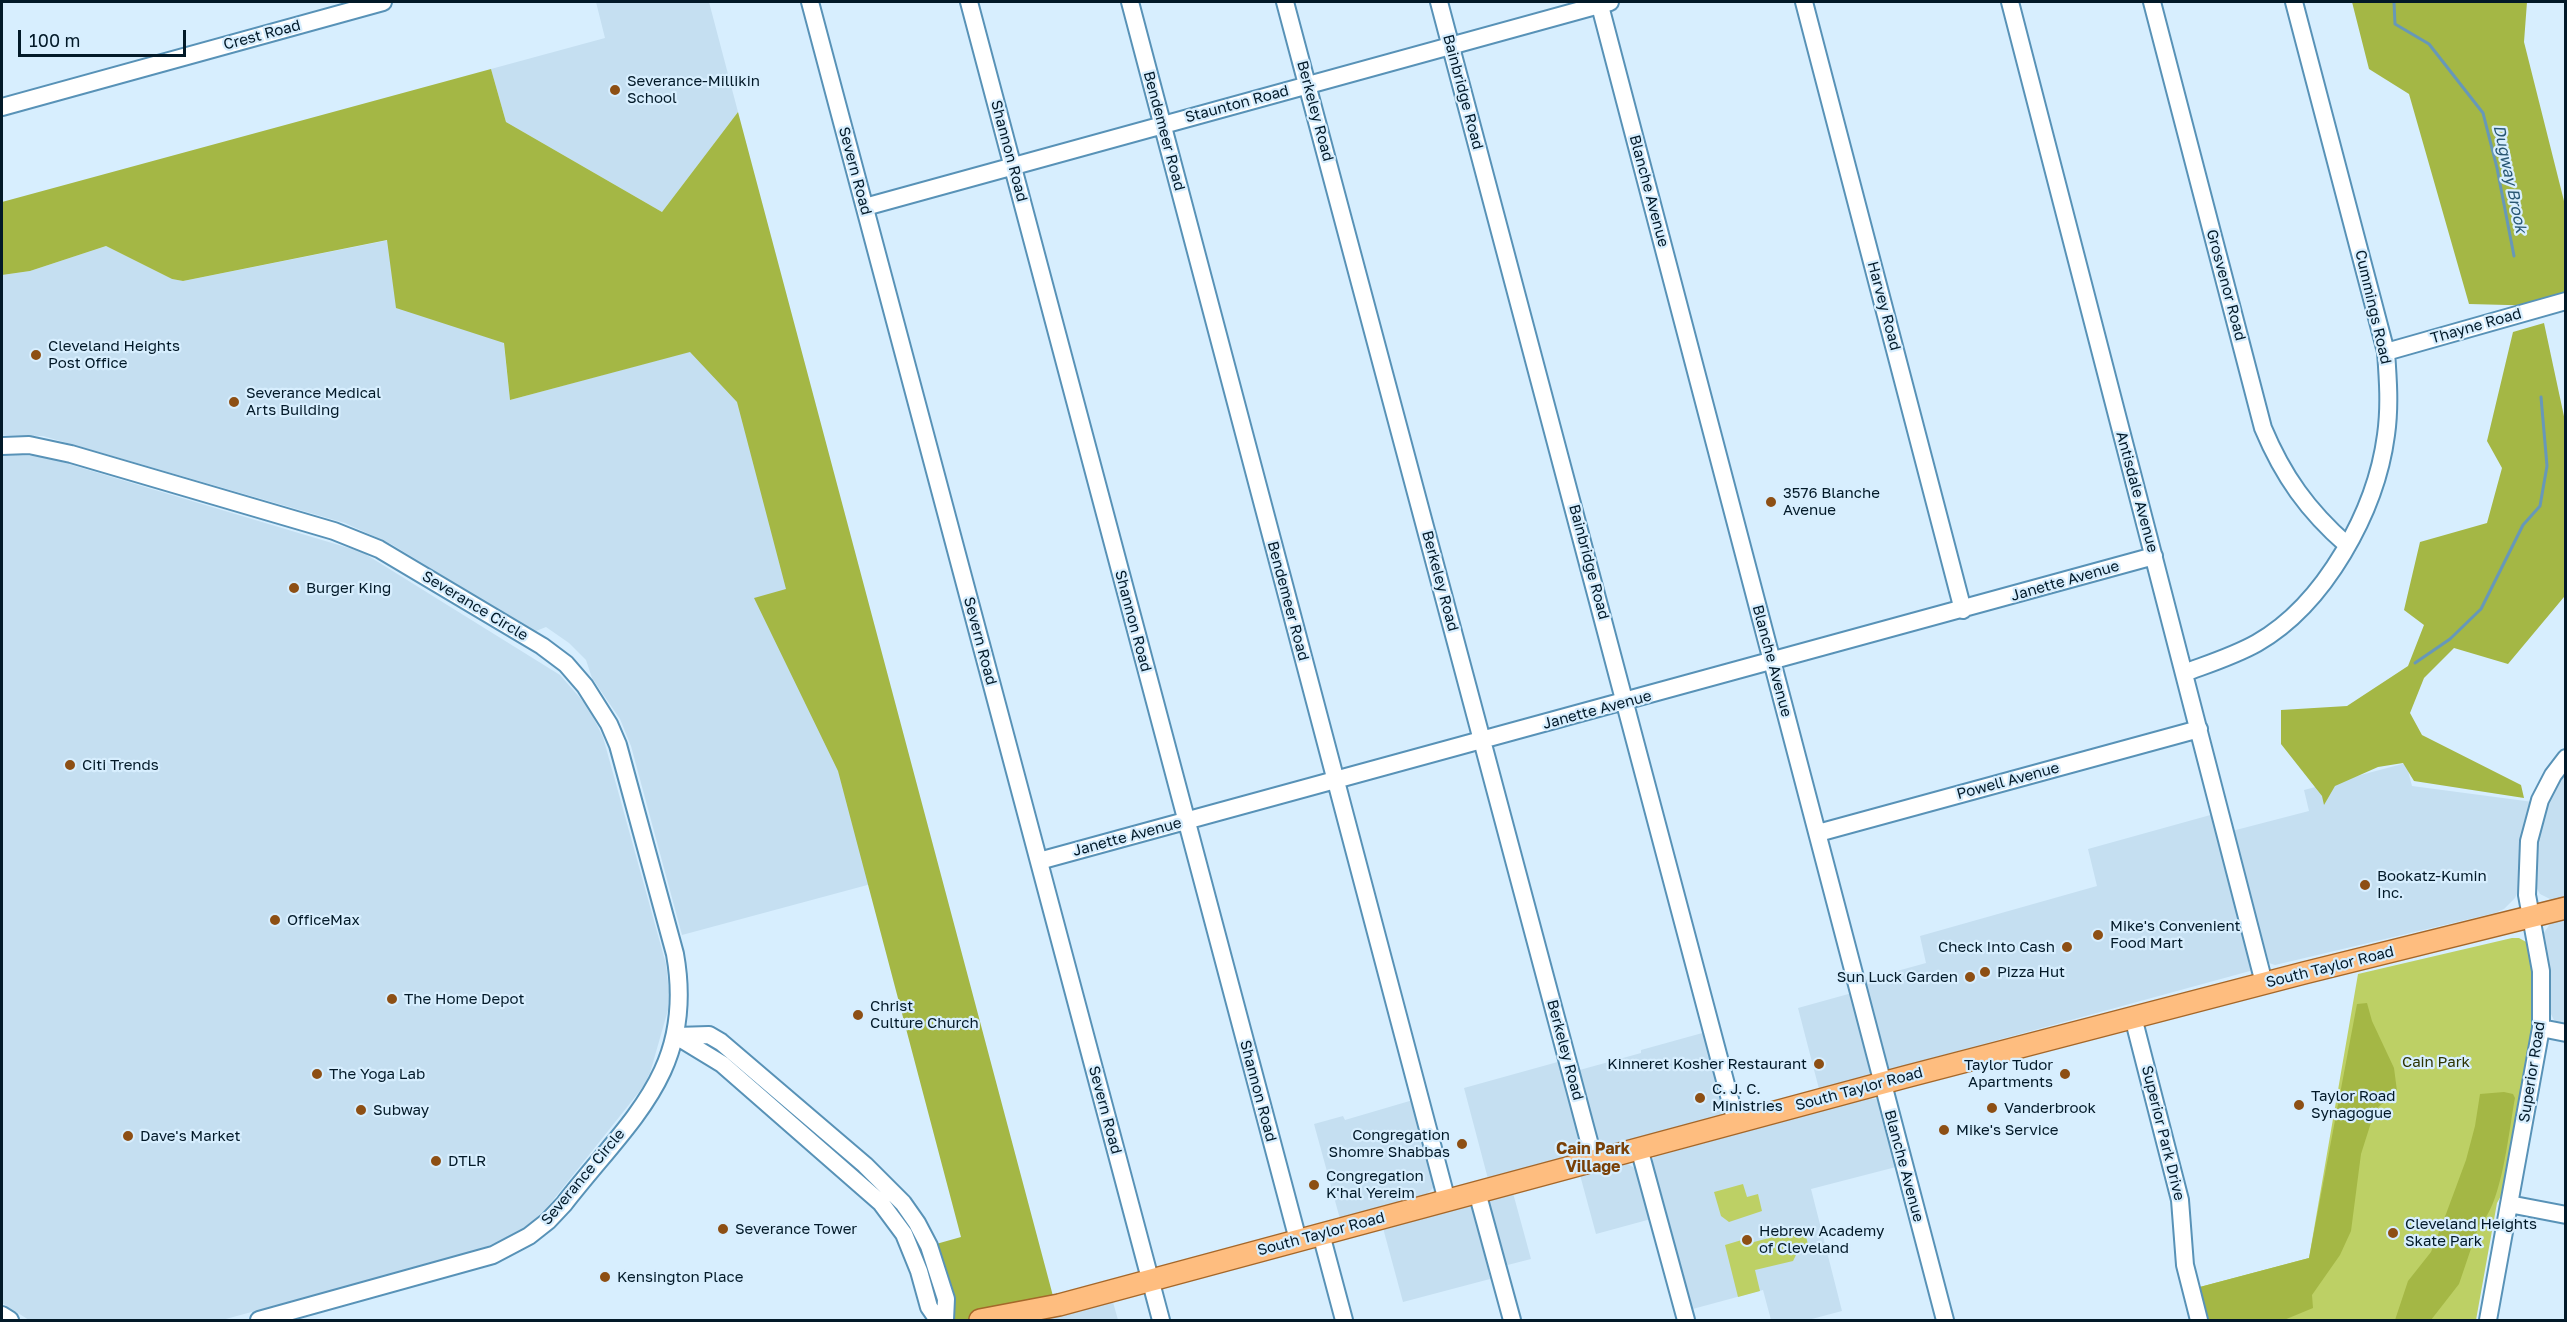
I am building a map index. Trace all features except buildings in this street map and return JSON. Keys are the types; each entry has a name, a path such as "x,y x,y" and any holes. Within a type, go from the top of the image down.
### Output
{"main road":[{"name":"South Taylor Road","path":"980,1320 1059,1305 1882,1083 2264,983 2565,908"}],"street":[{"name":"Crest Road","path":"2,107 383,2"},
{"name":"Severn Road","path":"810,2 1161,1320"},
{"name":"Shannon Road","path":"969,2 1298,1240"},
{"name":"Bendemeer Road","path":"1130,2 1447,1201"},
{"name":"Berkeley Road","path":"1285,2 1594,1160"},
{"name":"Bainbridge Road","path":"1439,2 1736,1122"},
{"name":"Staunton Road","path":"865,207 1308,86 1603,2"},
{"name":"Blanche Avenue","path":"1603,2 1772,662 1945,1320"},
{"name":"Harvey Road","path":"1804,2 1963,610"},
{"name":"Antisdale Avenue","path":"2010,2 2264,983"},
{"name":"Grosvenor Road","path":"2152,2 2263,428 2291,484 2310,509 2348,545"},
{"name":"Cummings Road","path":"2184,673 2258,643 2302,606 2323,583 2348,545 2375,485 2381,461 2388,407 2386,352 2294,2"},
{"name":"Thayne Road","path":"2386,352 2565,301"},
{"name":"Severance Circle","path":"2,446 29,445 71,454 334,531 367,543 542,646 566,664 599,706 618,745 675,954 680,990 676,1036 668,1061 643,1105 548,1221 529,1236 503,1251 268,1319"},
{"name":"Janette Avenue","path":"1039,861 2154,556"},
{"name":"Powell Avenue","path":"1818,833 2199,729"},
{"name":"Superior Road","path":"2488,1320 2541,1028 2541,971 2527,878 2532,825 2544,791 2565,758"},
{"name":"Superior Park Drive","path":"2133,1017 2180,1200 2185,1265 2199,1320"},
{"path":"2541,1028 2565,1033"},
{"path":"676,1036 709,1035 721,1042 888,1186 917,1223 928,1246 946,1299 945,1320"},
{"path":"676,1036 722,1064 881,1203 904,1234 919,1271 929,1306 938,1320"},
{"path":"1639,1148 1686,1320"},
{"path":"1477,1192 1512,1320"},
{"path":"2509,1204 2565,1215"},
{"path":"1321,1234 1344,1320"},
{"path":"2,1315 10,1320"}],"shaded area":[{"name":"Severance-Millikin School","path":"596,2 709,2 738,112 662,212 506,122 491,69 605,38"},
{"path":"490,220 510,400 754,334 897,877 682,935 631,746 620,719 592,678 586,660 569,643 546,627 536,631 530,629 391,544 345,523 43,436 2,435 2,275 30,271 106,246 172,279 183,281"},
{"path":"2,456 45,457 362,552 560,675 588,707 603,737 666,964 668,1010 650,1073 643,1087 546,1209 524,1229 504,1240 463,1255 222,1320 29,1320 2,1303"},
{"path":"2406,763 2412,786 2533,802 2520,886 2515,898 2504,909 2495,913 2275,965 2269,963 2232,831 2309,811 2304,790"},
{"path":"2565,768 2565,897 2552,900 2540,894 2533,879 2535,854 2543,813"},
{"path":"2214,814 2252,968 2250,971 1819,1089 1798,1008 1852,993 1861,981 1926,963 1920,936 2097,886 2088,849"},
{"path":"2565,919 2565,1027 2554,1020 2550,1012 2543,934 2550,924"},
{"path":"1706,1032 1724,1108 1721,1115 1488,1179 1464,1088 1572,1058 1576,1071"},
{"name":"Hebrew Academy of Cleveland","path":"1867,1098 1876,1099 1880,1105 1896,1167 1811,1189 1842,1311 1808,1320 1771,1320 1763,1290 1689,1310 1651,1165 1654,1157"},
{"path":"1413,1100 1434,1180 1433,1188 1426,1195 1340,1219 1314,1124 1343,1116 1345,1120"},
{"path":"1623,1164 1636,1169 1651,1219 1596,1234 1580,1175"},
{"path":"1513,1193 1531,1259 1488,1270 1490,1279 1403,1302 1383,1228"},
{"path":"1113,1302 1118,1320 1044,1320"}],"green space":[{"path":"2352,2 2527,2 2524,42 2565,205 2565,301 2546,306 2469,304 2409,94 2369,69"},
{"path":"491,69 506,122 662,212 738,112 1053,1296 980,1320 945,1320 929,1246 961,1237 838,771 754,598 786,589 737,402 690,352 510,400 504,343 396,308 387,240 183,281 172,279 106,246 30,271 2,275 2,202"},
{"path":"2544,323 2565,421 2566,590 2564,597 2508,664 2454,648 2424,678 2410,713 2422,735 2521,785 2524,798 2414,781 2403,763 2378,767 2335,786 2324,805 2322,796 2281,744 2281,710 2347,706 2408,666 2424,625 2404,610 2420,542 2487,523 2502,468 2487,441 2513,332"},
{"name":"Cain Park","path":"2519,938 2528,943 2533,973 2532,1037 2522,1101 2502,1194 2497,1203 2476,1320 2205,1320 2196,1288 2309,1258 2358,974"},
{"path":"2367,1003 2372,1021 2394,1068 2397,1091 2375,1110 2361,1154 2351,1231 2340,1255 2312,1295 2313,1308 2284,1320 2205,1320 2196,1288 2309,1258 2357,1004"},
{"path":"2504,1092 2513,1094 2515,1098 2499,1185 2487,1216 2479,1225 2459,1284 2431,1320 2395,1320 2408,1281 2431,1252 2446,1214 2466,1160 2480,1094"},
{"path":"1743,1184 1747,1197 1758,1194 1762,1211 1729,1222 1721,1216 1714,1192"},
{"path":"1804,1229 1809,1248 1798,1251 1793,1261 1755,1270 1760,1291 1738,1297 1725,1245 1745,1239 1750,1243"}],"waterway":[{"name":"Dugway Brook","path":"2394,2 2395,24 2429,44 2483,113 2497,168 2514,256"},
{"name":"Dugway Brook","path":"2415,663 2450,639 2481,609 2523,525 2540,506 2547,466 2541,397"}],"place":[{"name":"Severance-Millikin School","path":"615,90"},
{"name":"Cleveland Heights Post Office","path":"36,355"},
{"name":"Severance Medical Arts Building","path":"234,402"},
{"name":"3576 Blanche Avenue","path":"1771,502"},
{"name":"Burger King","path":"294,588"},
{"name":"Citi Trends","path":"70,765"},
{"name":"Bookatz-Kumin Inc.","path":"2365,885"},
{"name":"OfficeMax","path":"275,920"},
{"name":"Mike's Convenient Food Mart","path":"2098,935"},
{"name":"Check Into Cash","path":"2067,947"},
{"name":"Pizza Hut","path":"1985,972"},
{"name":"Sun Luck Garden","path":"1970,977"},
{"name":"The Home Depot","path":"392,999"},
{"name":"Christ Culture Church","path":"858,1015"},
{"name":"Kinneret Kosher Restaurant","path":"1819,1064"},
{"name":"The Yoga Lab","path":"317,1074"},
{"name":"Taylor Tudor Apartments","path":"2065,1074"},
{"name":"C. J. C. Ministries","path":"1700,1098"},
{"name":"Taylor Road Synagogue","path":"2299,1105"},
{"name":"Vanderbrook","path":"1992,1108"},
{"name":"Subway","path":"361,1110"},
{"name":"Mike's Service","path":"1944,1130"},
{"name":"Dave's Market","path":"128,1136"},
{"name":"Congregation Shomre Shabbas","path":"1462,1144"},
{"name":"DTLR","path":"436,1161"},
{"name":"Congregation K'hal Yereim","path":"1314,1185"},
{"name":"Severance Tower","path":"723,1229"},
{"name":"Cleveland Heights Skate Park","path":"2393,1233"},
{"name":"Hebrew Academy of Cleveland","path":"1747,1240"},
{"name":"Kensington Place","path":"605,1277"}],"district":[{"name":"Cain Park Village","path":"1593,1158"}]}
